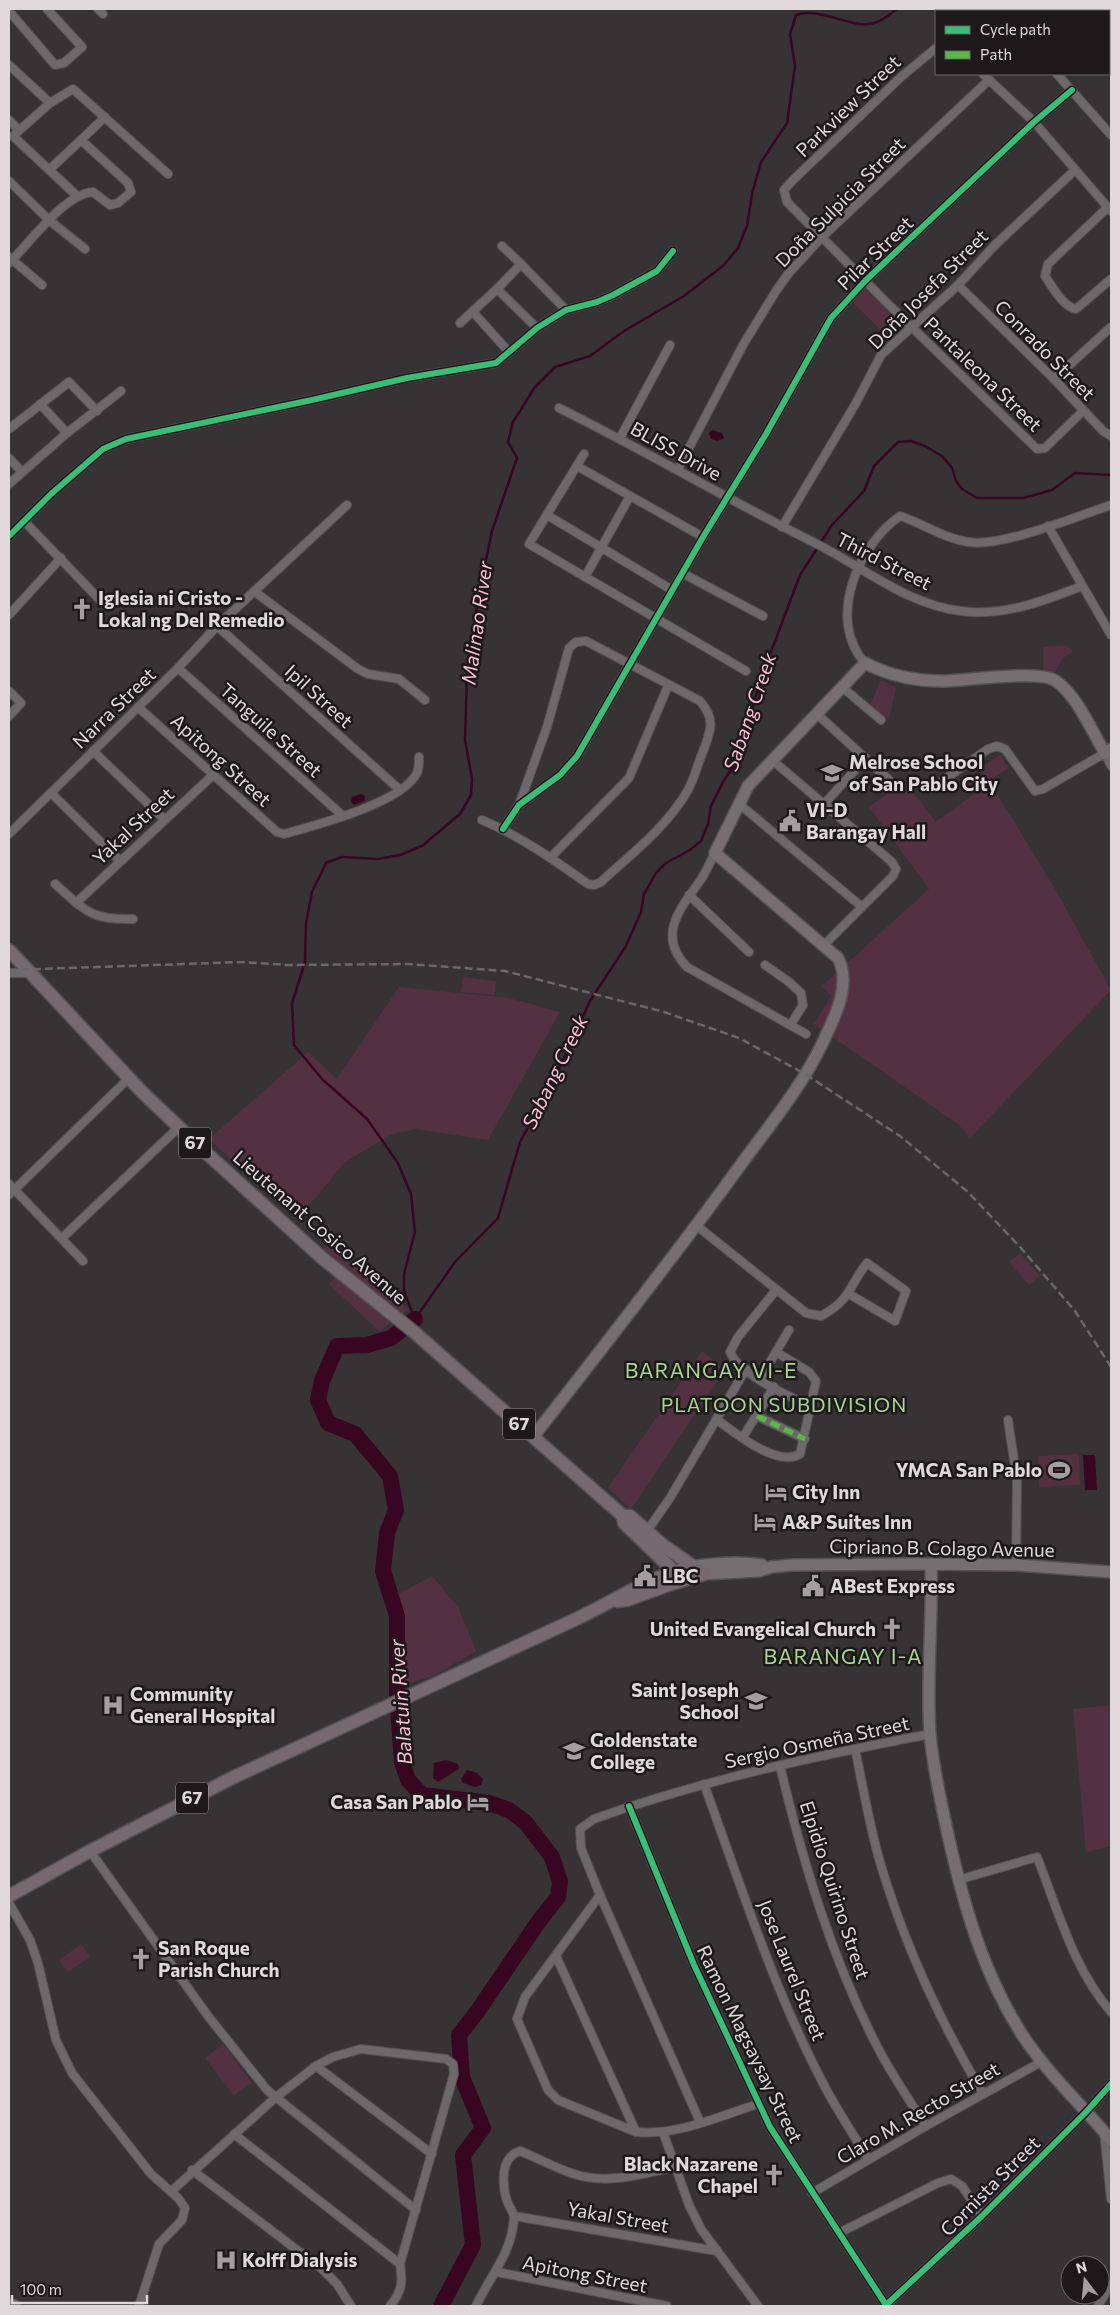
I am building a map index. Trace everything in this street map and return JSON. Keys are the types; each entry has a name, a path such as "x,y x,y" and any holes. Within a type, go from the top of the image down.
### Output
{"main road":[{"name":"Lieutenant Cosico Avenue","path":"9,950 129,1078 179,1127 289,1228 414,1332 623,1516 624,1523 678,1576"},
{"name":"Lieutenant Cosico Avenue","path":"623,1516 630,1516 691,1567 704,1574"},
{"name":"Cipriano B. Colago Avenue","path":"90,1851 218,1785 614,1601 627,1600 678,1576 691,1567"},
{"name":"Cipriano B. Colago Avenue","path":"678,1576 704,1574"},
{"name":"67","path":"9,1896 90,1851"},
{"path":"9,2305 14,2306"}],"street":[{"path":"9,11 55,65 64,63 82,47 47,9"},
{"name":"Parkview Street","path":"784,190 901,77 935,49"},
{"path":"9,64 50,103"},
{"path":"984,75 1034,122 1110,209 1048,264 1045,276 1060,297 1071,308 1076,309 1111,279"},
{"path":"1058,75 1111,135"},
{"name":"Doña Sulpicia Street","path":"678,469 743,345 776,291 822,237 989,80"},
{"path":"77,196 13,136 50,103 73,89 168,174"},
{"name":"Pilar Street","path":"519,805 560,775 576,756 702,537 775,418 831,318 864,281 1034,122 1072,90"},
{"path":"49,170 104,117"},
{"path":"9,120 19,130"},
{"path":"42,285 10,260 49,220 77,196 93,192 110,206 118,203 131,192 128,184 81,140"},
{"name":"Doña Josefa Street","path":"782,527 856,403 881,355 958,285 995,245 1075,170"},
{"path":"9,181 49,220 85,249"},
{"name":"Pantaleona Street","path":"784,190 788,202 864,281 1037,449 1045,448 1083,411"},
{"path":"502,246 566,310"},
{"path":"9,536 103,449 126,439 407,378 496,363 537,328 566,310 605,299 657,271 673,251"},
{"path":"460,323 498,289 521,264"},
{"name":"Conrado Street","path":"958,285 1054,379 1103,432 1111,436"},
{"path":"498,289 537,328"},
{"path":"473,312 509,352"},
{"path":"1054,379 1111,327"},
{"path":"620,438 670,346"},
{"path":"9,429 69,382 98,410"},
{"path":"9,484 67,433 121,391"},
{"path":"40,404 67,433"},
{"name":"BLISS Drive","path":"559,408 620,438 803,538"},
{"path":"584,454 529,544 655,620 746,671"},
{"path":"9,458 22,472"},
{"path":"577,466 702,537"},
{"path":"585,577 630,496"},
{"name":"Narra Street","path":"9,834 178,668 217,626 347,505"},
{"path":"1111,505 1048,526 985,543 969,542 948,537 900,516 890,523 858,567 851,586 848,624 852,639 865,664 884,673 906,679 943,681 1036,676 1054,679 1065,688 1108,751 1111,766"},
{"path":"547,515 672,590"},
{"path":"24,521 99,599"},
{"path":"1048,526 1111,635"},
{"name":"Third Street","path":"803,538 919,600 959,611 984,613 1009,609 1082,586"},
{"path":"9,615 61,558"},
{"path":"682,573 762,616"},
{"path":"255,592 358,669 368,674 399,680 425,700"},
{"name":"Ipil Street","path":"217,626 400,790"},
{"path":"482,820 503,829 551,857 588,884 594,886 601,882 657,830 675,809 688,789 711,730 707,710 700,702 586,641 576,642 569,648 548,727 519,805 503,829"},
{"path":"806,1034 687,967 679,959 673,943 672,930 677,915 701,879 748,786 865,664"},
{"name":"Tanguile Street","path":"178,668 343,816"},
{"path":"551,857 629,778 668,686"},
{"path":"842,688 880,720"},
{"path":"9,691 21,703 9,716"},
{"name":"Apitong Street","path":"138,707 277,832 284,834 343,816"},
{"path":"817,714 889,780"},
{"path":"931,789 988,749 997,746 1005,749 1035,791 1043,789 1108,751"},
{"path":"93,750 164,819"},
{"path":"343,816 371,806 400,790 417,773 420,757"},
{"path":"824,804 866,758"},
{"path":"772,760 892,862 896,870 893,876 824,945"},
{"name":"Yakal Street","path":"76,903 213,775"},
{"path":"51,793 120,860"},
{"path":"738,803 862,907"},
{"path":"534,1437 697,1226 772,1121 821,1046 839,1003 844,985 844,975 838,958 714,853"},
{"path":"56,884 76,903 100,918 133,919"},
{"path":"689,895 750,952"},
{"path":"765,965 790,982 801,993 803,1005 791,1024"},
{"path":"9,973 29,972"},
{"path":"83,1261 62,1238 11,1190 129,1078"},
{"path":"62,1238 179,1127"},
{"path":"697,1226 806,1313 821,1316 838,1307 849,1294 867,1263 904,1287 906,1291 895,1321 849,1294"},
{"path":"776,1290 738,1337 730,1352 733,1359 760,1380 809,1406"},
{"path":"760,1380 788,1330"},
{"path":"716,1419 759,1449 789,1457 800,1454 805,1439 809,1406 816,1381 814,1376 776,1352"},
{"path":"647,1531 675,1490 746,1370"},
{"path":"743,1438 774,1387"},
{"path":"757,1416 805,1439"},
{"path":"1008,1420 1016,1480 1016,1565"},
{"name":"Cipriano B. Colago Avenue","path":"691,1567 741,1562 771,1567 931,1564 1016,1565 1111,1572"},
{"path":"931,1564 930,1734 938,1784 958,1880 984,1962 994,1985 1022,2036 1041,2062 1107,2135 1111,2199"},
{"name":"Cipriano B. Colago Avenue","path":"704,1574 730,1571 759,1571 771,1567"},
{"name":"Sergio Osmeña Street","path":"600,1895 580,1839 580,1829 585,1823 629,1806 704,1784 855,1749 930,1734"},
{"path":"855,1749 873,1833 893,1902 932,2002 983,2094"},
{"name":"Elpidio Quirino Street","path":"780,1766 800,1846 825,1923 847,1981 878,2047 926,2126"},
{"name":"Jose Laurel Street","path":"704,1784 761,1943 803,2042 826,2088 868,2159"},
{"name":"Ramon Magsaysay Street","path":"629,1806 694,1965 777,2141 886,2305"},
{"path":"90,1851 208,2016 275,2098 416,2210"},
{"path":"958,1880 1037,1857 1068,1942 1088,1980 1111,2012"},
{"path":"600,1895 525,1997 519,2009 517,2019 523,2036 548,2090 558,2100 636,2132 663,2132 758,2104"},
{"path":"600,1895 700,2122"},
{"path":"9,1903 30,1940 38,1963 56,2040 72,2073 151,2174 178,2198 185,2208 182,2220 159,2244 139,2306"},
{"path":"556,1956 636,2132"},
{"path":"175,2188 192,2170 275,2098 316,2066 333,2057 360,2049 446,2059 453,2064 454,2074 400,2264 403,2283 399,2296 390,2306"},
{"name":"Claro M. Recto Street","path":"812,2194 868,2159 1041,2062"},
{"path":"316,2066 432,2154"},
{"name":"Cornista Street","path":"886,2305 982,2216 1086,2112 1111,2084"},
{"path":"663,2132 674,2167 697,2221 758,2306"},
{"path":"234,2134 400,2264"},
{"path":"476,2306 497,2272 508,2248 514,2216 507,2202 504,2175 507,2159 511,2154 520,2151 574,2174 590,2178 624,2178 674,2167"},
{"path":"192,2170 322,2269 337,2284 351,2306"},
{"path":"839,2233 938,2183 951,2179 962,2186 982,2216"},
{"name":"Yakal Street","path":"514,2216 717,2251"},
{"name":"Apitong Street","path":"497,2272 667,2306"},
{"path":"1098,2306 1111,2284"}],"shaded area":[{"path":"863,287 898,321 885,334 850,300"},
{"path":"712,430 722,433 724,438 717,441 711,439 709,433"},
{"path":"1067,645 1073,652 1063,658 1055,672 1043,672 1043,647"},
{"path":"881,680 896,687 889,719 868,709"},
{"path":"1000,755 1009,768 988,782 980,768"},
{"path":"904,781 936,822 990,782 1055,889 1111,990 970,1138 958,1124 814,1024 831,996 822,986 929,889 869,807"},
{"path":"361,794 365,796 365,801 354,805 351,802 352,797"},
{"path":"463,977 496,981 495,995 461,992"},
{"path":"399,987 509,998 560,1012 488,1140 415,1129 390,1135 345,1162 297,1220 209,1139 308,1052 337,1079"},
{"path":"331,1245 409,1309 379,1331 329,1284 335,1278 307,1253"},
{"path":"1020,1253 1040,1276 1029,1285 1009,1262"},
{"path":"702,1351 725,1370 631,1509 608,1488"},
{"name":"YMCA San Pablo","path":"1079,1454 1080,1485 1039,1487 1038,1456"},
{"path":"1083,1455 1095,1455 1097,1490 1085,1490"},
{"path":"432,1576 458,1607 476,1651 435,1675 402,1686 396,1595"},
{"path":"1111,1705 1111,1846 1086,1852 1073,1709"},
{"path":"446,1760 458,1764 459,1769 438,1782 433,1778 434,1763"},
{"path":"467,1770 477,1773 483,1779 481,1785 475,1787 463,1783 461,1779"},
{"path":"81,1944 90,1957 68,1972 59,1960"},
{"path":"223,2044 252,2082 234,2096 205,2058"}],"waterway":[{"name":"Malinao River","path":"415,1319 404,1292 404,1274 415,1232 411,1194 398,1163 367,1119 322,1079 294,1045 292,1003 305,962 306,923 312,892 326,863 342,857 378,859 400,855 422,846 460,814 471,795 472,779 465,740 467,673 479,593 492,531 517,458 508,442 513,422 535,387 555,367 590,356 624,331 684,296 724,265 738,248 747,226 752,194 761,162 787,123 795,66 790,34 796,15 806,13 817,14 858,24 868,24 882,20 897,9"},
{"name":"Sabang Creek","path":"415,1319 455,1262 498,1218 520,1142 553,1082 590,1001 626,946 641,912 644,894 656,873 666,863 690,850 701,841 708,824 711,806 723,782 739,758 760,681 800,575 832,525 864,491 874,466 898,442 911,441 925,446 942,456 952,468 956,481 962,489 977,498 1023,498 1052,490 1075,473 1111,475"},
{"name":"Balatuin River","path":"415,1319 391,1338 367,1345 337,1346 322,1381 318,1400 328,1423 355,1434 390,1476 396,1510 387,1533 383,1571 397,1616 397,1695 402,1762 408,1780 422,1795 489,1803 509,1810 526,1823 552,1857 560,1882 558,1897 459,2035 462,2077 483,2128 463,2155 473,2245 441,2306"}],"railway":[{"path":"9,970 243,962 287,965 408,964 505,971 664,1012 739,1038 805,1074 900,1136 968,1192 1020,1247 1075,1311 1111,1367"}],"marked path":[{"path":"757,1416 805,1439"}],"cycle path":[{"path":"503,829 519,805 560,775 577,756 703,537 766,434 831,318 865,281 1034,122 1072,90"},
{"path":"9,536 51,494 103,449 126,439 407,378 496,363 537,328 566,310 597,302 657,271 673,251"},
{"path":"629,1806 694,1965 770,2127 886,2305 982,2216 1086,2112 1111,2084"}],"place":[{"name":"Iglesia ni Cristo - Lokal ng Del Remedio","path":"82,609"},
{"name":"Melrose School of San Pablo City","path":"832,773"},
{"name":"VI-D Barangay Hall","path":"790,821"},
{"name":"YMCA San Pablo","path":"1059,1470"},
{"name":"City Inn","path":"776,1492"},
{"name":"A&P Suites Inn","path":"765,1522"},
{"name":"LBC","path":"645,1576"},
{"name":"ABest Express","path":"813,1586"},
{"name":"United Evangelical Church","path":"892,1629"},
{"name":"Saint Joseph School","path":"756,1701"},
{"name":"Community General Hospital","path":"113,1705"},
{"name":"Goldenstate College","path":"574,1751"},
{"name":"Casa San Pablo","path":"478,1802"},
{"name":"San Roque Parish Church","path":"141,1959"},
{"name":"Black Nazarene Chapel","path":"774,2175"},
{"name":"Kolff Dialysis","path":"226,2260"}],"district":[{"name":"BARANGAY VI-E","path":"711,1371"},
{"name":"PLATOON SUBDIVISION","path":"784,1405"},
{"name":"BARANGAY I-A","path":"843,1657"}]}
